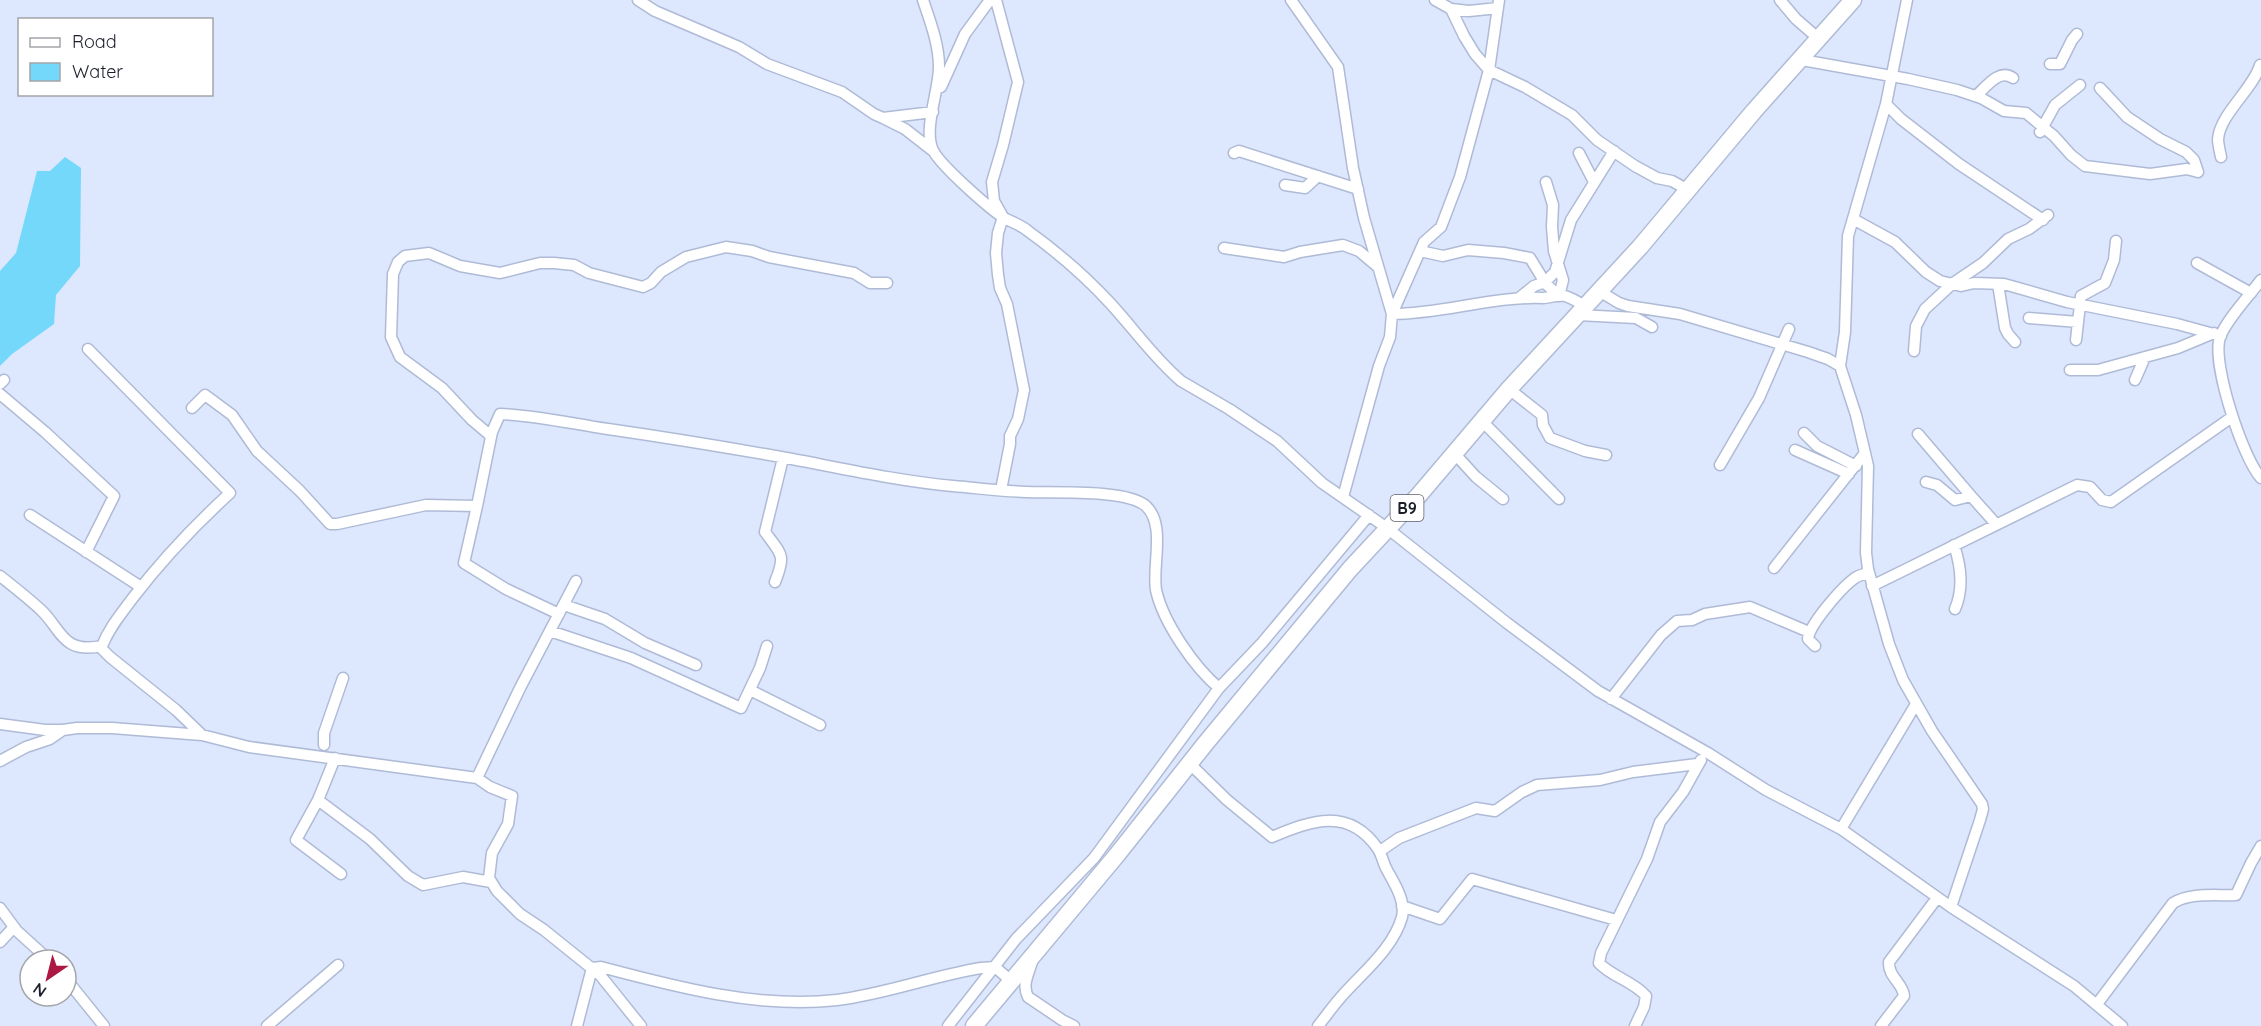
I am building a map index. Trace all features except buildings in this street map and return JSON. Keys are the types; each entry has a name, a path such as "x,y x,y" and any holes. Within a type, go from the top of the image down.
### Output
{"highway":[{"name":"B9","path":"974,1026 1350,569 1455,454 1509,388 1582,311 1853,0"}],"street":[{"path":"638,0 655,11 739,47 767,64 842,92 874,114 905,129 932,150 973,192 1003,217 1026,229 1091,284 1150,351 1181,381 1270,436 1286,448 1310,473 1387,528 1515,629 1611,699 1708,753 1766,790 1841,829 1937,898 2057,975 2097,1004 2122,1026"},
{"path":"923,0 940,64 930,135 932,150"},
{"path":"936,95 965,34 990,0"},
{"path":"996,0 1017,82 1008,117 1004,146 992,182 994,201 1003,217 998,233 996,253 1000,288 1006,304 1024,390 1018,419 1010,436 1011,444 1001,490"},
{"path":"1291,0 1338,67 1347,136 1358,189 1392,314"},
{"path":"1343,497 1390,337 1392,314 1424,242 1441,227 1451,203 1474,131 1490,70 1498,4 1469,11 1451,9 1435,0"},
{"path":"1780,0 1796,19 1819,39"},
{"path":"1908,0 1886,104 1848,236 1845,332 1840,366 1865,453 1869,484 1866,553 1869,573 1896,661 1916,704 1946,753 1979,796 1983,809 1951,907"},
{"path":"1451,9 1475,54 1490,70 1526,87 1572,115 1597,140 1657,178 1672,181 1688,190"},
{"path":"2050,64 2060,64 2077,34"},
{"path":"1802,60 1908,79 1976,96 2004,111 2026,113 2041,130 2054,136 2071,155 2085,166 2151,174 2187,169 2198,172 2194,160 2186,152 2160,139 2127,117 2100,88"},
{"path":"2221,158 2218,137 2224,123 2258,73 2260,65"},
{"path":"1976,96 1999,75 2009,75 2013,78"},
{"path":"2041,130 2055,105 2080,85"},
{"path":"1886,104 1901,119 1959,164 2045,217 2008,239 1972,272 1952,284 1925,309 1916,326 1914,351"},
{"path":"884,118 933,112"},
{"path":"1234,153 1239,151 1358,189"},
{"path":"1519,298 1534,286 1545,282 1558,265 1571,220 1614,151"},
{"path":"1579,153 1594,182"},
{"path":"1285,185 1305,188 1318,176"},
{"path":"1546,182 1553,205 1554,250 1563,280 1560,296"},
{"path":"1852,219 1895,242 1926,272 1940,281 1952,284 1998,284 2218,334"},
{"path":"2076,340 2081,296 2105,283 2114,260 2116,241"},
{"path":"1224,248 1284,257 1342,245 1359,250 1378,267"},
{"path":"491,436 472,420 442,387 400,357 395,350 391,337 393,274 398,262 405,256 429,253 460,266 500,273 540,262 554,262 574,265 589,273 643,287 651,283 661,272 686,257 726,247 752,250 769,257 854,273 870,283 887,283"},
{"path":"1420,251 1443,256 1468,250 1530,258 1545,282 1560,296"},
{"path":"2197,263 2251,293"},
{"path":"2070,370 2098,369 2178,348 2218,334 2261,280"},
{"path":"1998,284 2006,328 2015,342"},
{"path":"1599,291 1628,306 1680,314 1828,359 1840,366"},
{"path":"1392,314 1425,313 1519,298 1567,296 1582,311 1636,318 1652,327"},
{"path":"2029,318 2078,322"},
{"path":"1720,465 1759,398 1788,329"},
{"path":"2218,334 2218,355 2232,417 2250,465 2261,478"},
{"path":"88,349 230,493 200,520 141,587 117,619 102,646"},
{"path":"2135,380 2145,357"},
{"path":"1509,388 1542,415 1543,425 1550,438 1585,451 1606,455"},
{"path":"0,394 114,496 86,552"},
{"path":"192,408 205,395 232,414 257,451 300,491 330,524 426,505 477,506"},
{"path":"696,664 645,643 605,619 561,610 506,589 464,563 491,436 500,414 642,433 918,483 1001,490 1099,494 1133,499 1144,504 1154,519 1155,583 1159,602 1176,635 1208,679 1219,688"},
{"path":"1872,586 2077,485 2090,487 2102,500 2111,502 2232,417"},
{"path":"1481,420 1559,500"},
{"path":"1804,433 1817,446 1852,470"},
{"path":"1918,434 1996,524"},
{"path":"1795,450 1852,470"},
{"path":"1774,568 1865,453"},
{"path":"1455,454 1476,477 1503,499"},
{"path":"775,582 783,563 779,550 765,532 783,458"},
{"path":"1926,482 1937,485 1955,500 1971,496"},
{"path":"30,515 141,587"},
{"path":"948,1026 1016,939 1094,858 1219,688 1262,643 1369,515"},
{"path":"1954,545 1961,579 1960,598 1955,609"},
{"path":"1815,646 1808,639 1809,632 1840,592 1856,576 1869,573"},
{"path":"0,576 43,612 65,641 76,645 102,646"},
{"path":"477,778 506,715 576,581"},
{"path":"1611,699 1661,635 1677,621 1692,620 1705,614 1750,607 1809,632"},
{"path":"550,631 631,658 741,708 768,646"},
{"path":"102,646 110,657 176,710 202,735"},
{"path":"341,874 296,840 318,800 328,754 324,733 343,678"},
{"path":"750,690 820,724"},
{"path":"1841,829 1916,704"},
{"path":"0,724 45,730 112,728 202,735 249,747 328,754 477,778 490,787 512,796 508,824 492,853 488,871 491,882 520,914 591,968 641,1026"},
{"path":"0,761 26,747 50,739 63,730"},
{"path":"1635,1026 1644,1007 1646,996 1629,981 1604,968 1599,963 1601,953 1647,859 1660,822 1683,792 1698,764 1708,753"},
{"path":"1189,763 1227,800 1272,837 1296,827 1337,820 1357,827 1380,851 1396,886 1402,906 1401,918 1381,953 1318,1026"},
{"path":"1380,851 1399,838 1476,808 1495,811 1522,792 1538,785 1600,780 1633,772 1698,764"},
{"path":"318,800 370,839 408,876 423,885 463,877 491,882"},
{"path":"2097,1004 2173,903 2199,895 2236,895 2261,846"},
{"path":"1402,906 1440,919 1472,879 1616,920"},
{"path":"1881,1026 1904,996 1904,991 1891,975 1889,962 1937,898"},
{"path":"0,908 14,927 36,948"},
{"path":"0,942 14,927"},
{"path":"1038,948 1025,981 1025,992 1039,1005 1074,1026"},
{"path":"267,1026 338,965"},
{"path":"591,968 601,967 741,998 808,1002 849,998 919,983 956,972 995,967 1010,980"},
{"path":"577,1026 591,968"},
{"path":"78,994 104,1026"}],"water":[{"path":"65,157 81,168 80,266 56,295 54,324 12,354 0,366 0,271 16,253 37,171 50,171"}]}
